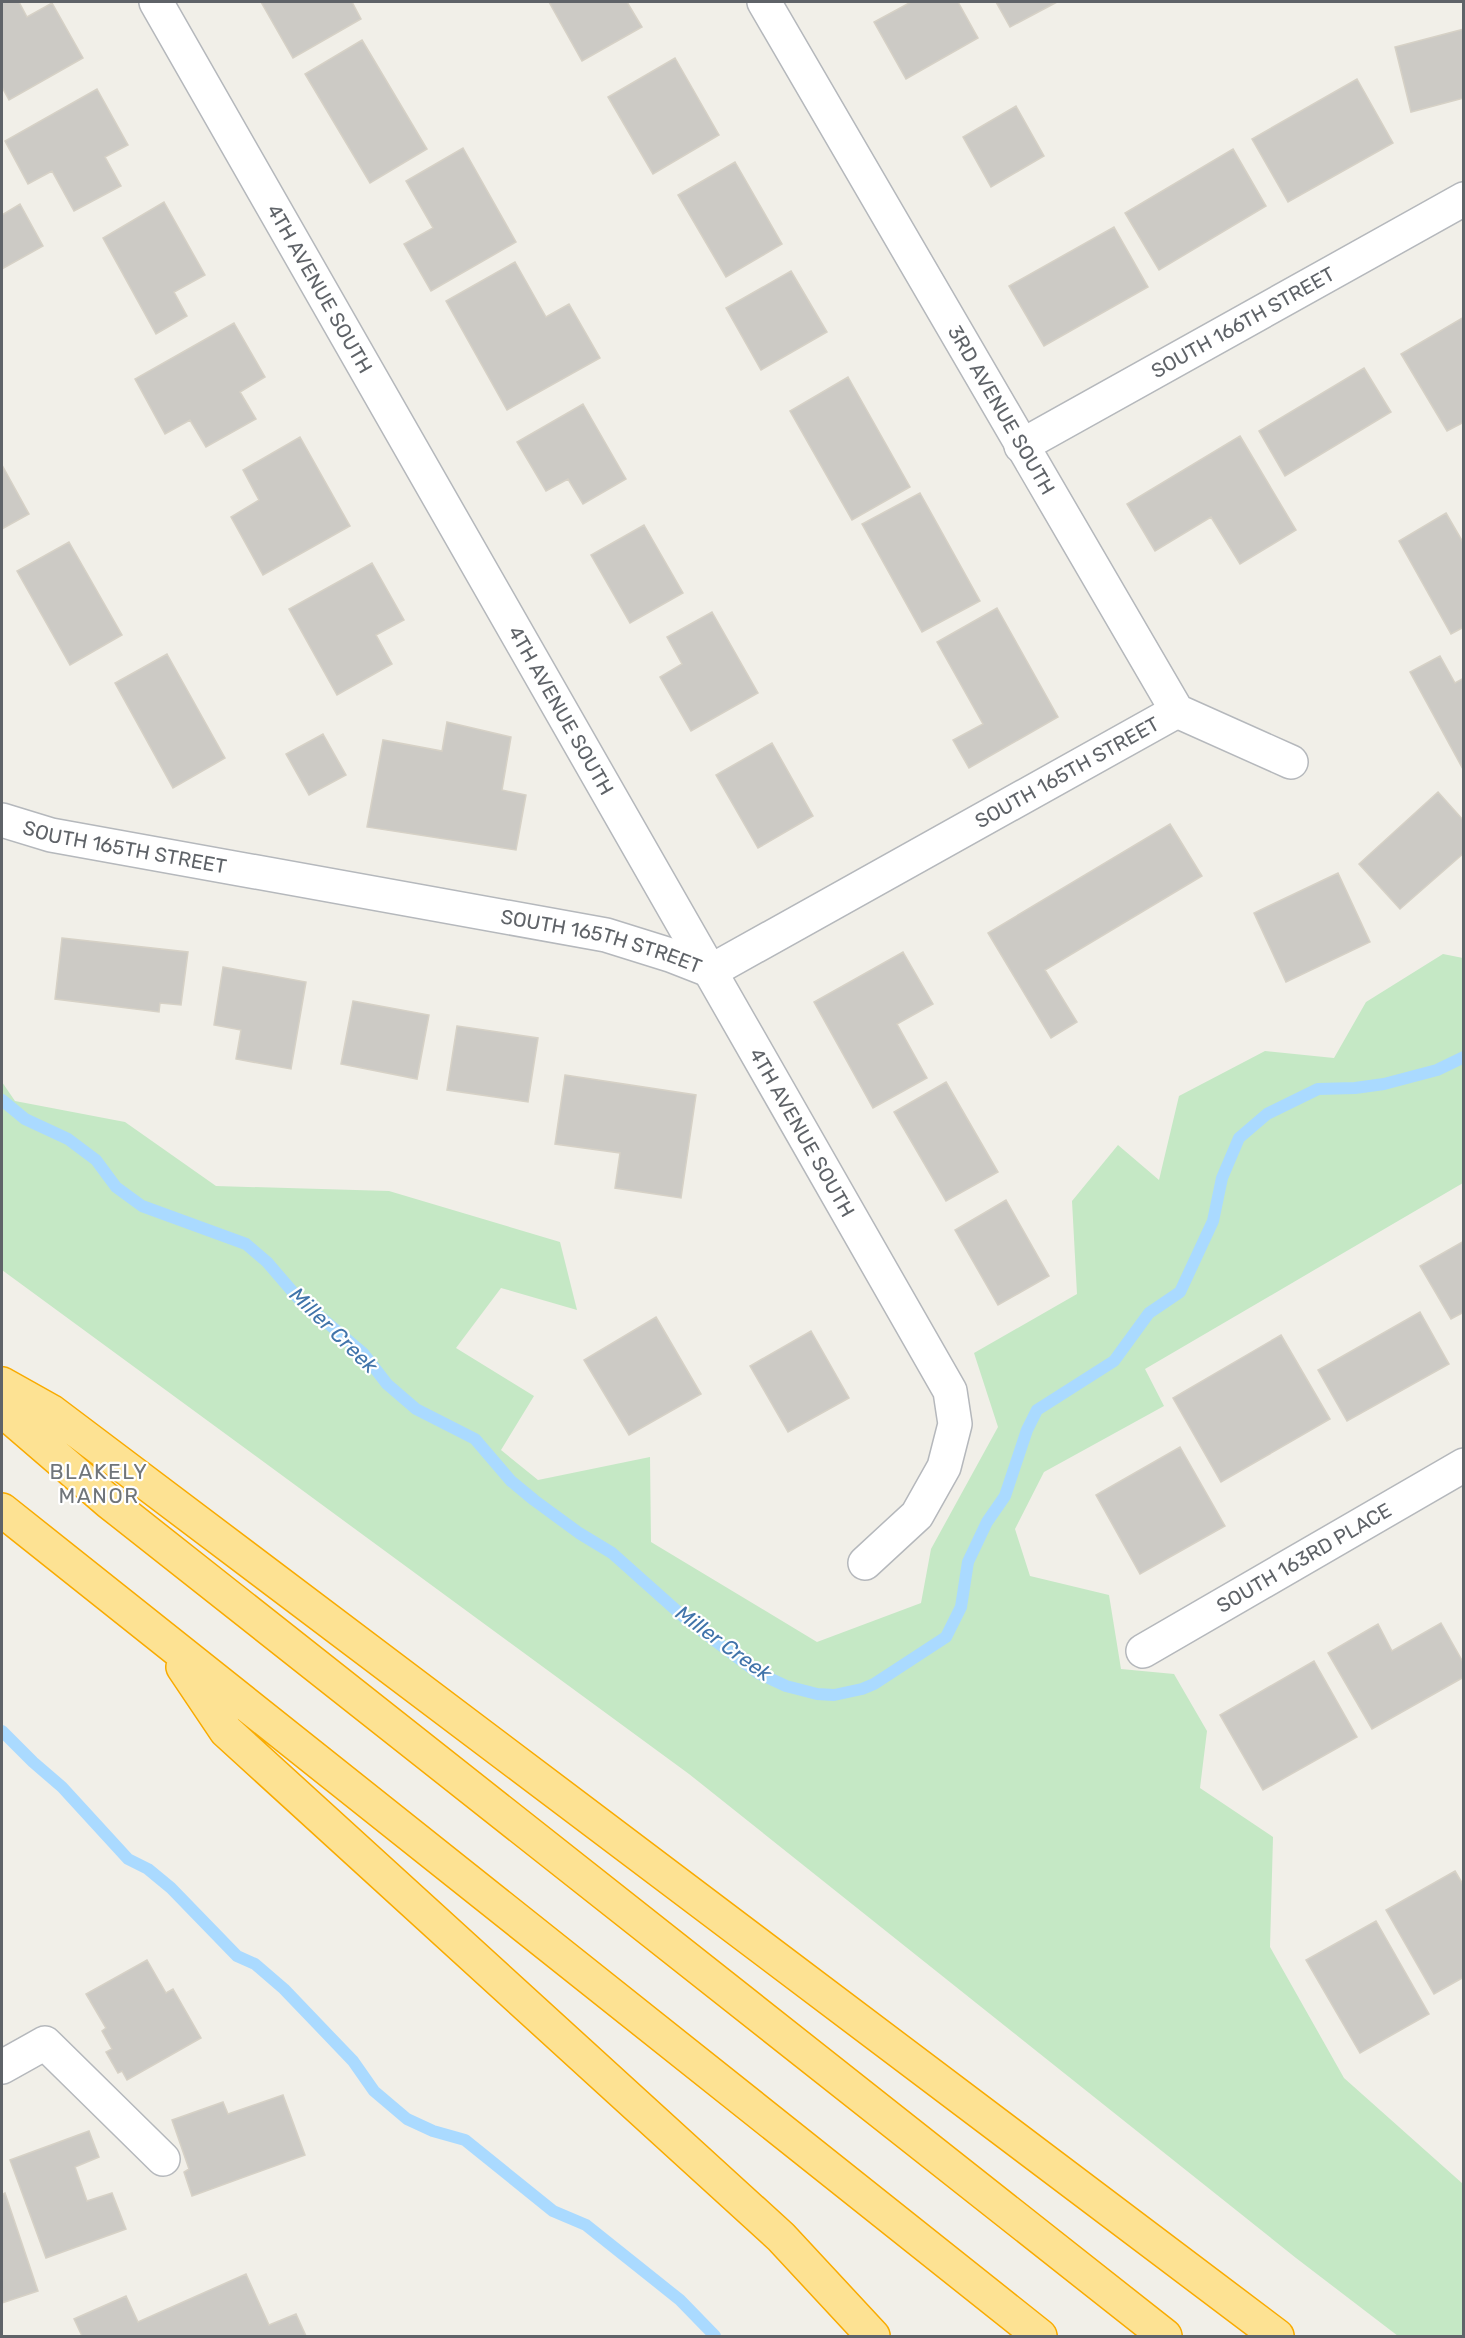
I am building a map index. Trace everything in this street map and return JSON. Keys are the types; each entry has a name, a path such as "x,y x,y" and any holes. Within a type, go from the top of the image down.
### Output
{"highway":[{"path":"2,1384 52,1412 1277,2337"},
{"path":"2,1410 118,1509 1165,2337"},
{"path":"2,1510 1040,2337"},
{"path":"166,1641 226,1731 781,2237 873,2337"}],"street":[{"name":"4TH AVENUE SOUTH","path":"156,2 950,1391 956,1424 944,1467 917,1515 865,1563"},
{"name":"3RD AVENUE SOUTH","path":"764,2 1177,711"},
{"name":"SOUTH 166TH STREET","path":"1021,446 1464,199"},
{"name":"SOUTH 165TH STREET","path":"2,819 51,835 606,935 670,955 711,971 1177,711"},
{"path":"1177,711 1291,762"},
{"name":"SOUTH 163RD PLACE","path":"1143,1651 1464,1465"},
{"path":"2,2067 45,2043 163,2159"}],"green space":[{"path":"1443,954 1463,958 1463,1183 1145,1369 1164,1406 1044,1472 1015,1529 1030,1576 1109,1595 1121,1669 1174,1674 1207,1731 1200,1788 1273,1837 1270,1947 1344,2078 1463,2184 1463,2336 1398,2336 1296,2258 689,1774 2,1270 2,1082 15,1101 125,1122 216,1186 389,1191 560,1242 577,1310 501,1288 456,1348 534,1396 501,1450 538,1480 650,1457 651,1542 817,1642 921,1603 931,1549 998,1427 974,1353 1077,1294 1072,1201 1118,1145 1159,1180 1179,1096 1265,1051 1334,1058 1366,1002"}],"building":[{"path":"2,2 19,2 27,17 52,3 83,58 9,100 2,87"},
{"path":"261,2 352,2 361,19 293,58"},
{"path":"549,2 627,2 642,27 582,61"},
{"path":"911,2 958,2 978,38 906,79 874,22"},
{"path":"996,2 1057,2 1010,27"},
{"path":"1464,29 1464,98 1411,112 1395,47"},
{"path":"362,40 427,149 370,183 305,74"},
{"path":"675,58 719,135 653,174 608,97"},
{"path":"1357,79 1393,143 1288,202 1252,139"},
{"path":"97,89 128,145 105,157 121,186 74,211 52,171 28,184 5,141"},
{"path":"1016,106 1044,156 991,187 963,137"},
{"path":"463,148 516,242 431,291 404,244 433,228 406,181"},
{"path":"1233,149 1266,206 1159,270 1125,213"},
{"path":"735,162 782,244 726,277 678,195"},
{"path":"164,202 205,275 174,292 187,316 156,334 103,238"},
{"path":"20,204 43,246 2,269 2,215"},
{"path":"1114,227 1148,287 1044,346 1009,286"},
{"path":"515,262 546,317 569,304 600,358 507,410 446,301"},
{"path":"791,271 827,332 761,370 726,308"},
{"path":"1464,317 1464,422 1447,431 1401,354"},
{"path":"234,323 265,377 240,392 256,419 206,447 190,420 165,434 135,379"},
{"path":"1364,368 1391,412 1285,476 1259,431"},
{"path":"848,377 910,487 852,520 790,411"},
{"path":"583,404 626,479 583,504 568,479 546,491 517,442"},
{"path":"1240,436 1296,530 1240,564 1211,517 1155,551 1127,504"},
{"path":"300,437 350,526 263,575 231,517 259,500 243,470"},
{"path":"2,465 29,514 2,529"},
{"path":"920,493 980,601 922,632 862,524"},
{"path":"1446,513 1464,544 1464,627 1451,634 1399,541"},
{"path":"644,525 683,593 630,623 591,555"},
{"path":"69,542 122,635 70,665 17,571"},
{"path":"372,563 404,620 376,635 392,664 337,695 289,609"},
{"path":"997,608 1058,717 969,768 953,740 983,724 937,642"},
{"path":"712,612 758,693 691,731 660,677 682,664 667,637"},
{"path":"167,654 225,758 173,788 115,683"},
{"path":"1440,656 1455,683 1464,678 1464,771 1410,672"},
{"path":"447,722 511,737 502,790 526,795 516,850 367,827 383,740 442,751"},
{"path":"323,734 346,775 309,795 286,754"},
{"path":"772,743 813,816 758,848 716,775"},
{"path":"1438,792 1464,821 1464,853 1400,909 1359,864"},
{"path":"1170,824 1202,876 1045,970 1077,1022 1051,1038 988,933"},
{"path":"1338,873 1370,942 1286,982 1254,913"},
{"path":"62,938 188,952 181,1005 160,1003 159,1012 55,999"},
{"path":"903,952 933,1004 897,1024 927,1078 873,1108 814,1002"},
{"path":"223,967 306,982 291,1069 236,1059 241,1030 214,1025"},
{"path":"353,1001 429,1015 417,1079 341,1064"},
{"path":"457,1026 538,1038 528,1102 447,1090"},
{"path":"565,1075 696,1095 681,1198 615,1188 620,1153 555,1144"},
{"path":"946,1082 998,1172 946,1201 894,1112"},
{"path":"1006,1200 1049,1276 998,1305 955,1230"},
{"path":"1464,1241 1464,1312 1451,1319 1420,1266"},
{"path":"1420,1312 1449,1364 1347,1421 1318,1370"},
{"path":"656,1317 701,1394 629,1435 584,1360"},
{"path":"811,1331 849,1398 788,1432 750,1366"},
{"path":"1281,1335 1330,1419 1221,1482 1173,1398"},
{"path":"1180,1447 1225,1526 1140,1574 1096,1495"},
{"path":"1441,1623 1464,1664 1464,1677 1372,1729 1328,1653 1378,1624 1392,1651"},
{"path":"1314,1661 1357,1737 1263,1790 1220,1715"},
{"path":"1455,1871 1464,1886 1464,1977 1434,1994 1386,1910"},
{"path":"1376,1921 1429,2014 1360,2053 1306,1960"},
{"path":"147,1960 166,1993 173,1989 201,2038 127,2080 122,2071 118,2073 106,2052 112,2049 102,2031 106,2028 86,1994"},
{"path":"283,2095 305,2155 192,2196 184,2172 189,2169 172,2120 223,2102 228,2114"},
{"path":"89,2131 99,2157 75,2167 87,2201 112,2193 126,2229 46,2258 10,2160"},
{"path":"5,2193 38,2291 2,2303 2,2195"},
{"path":"246,2274 269,2325 296,2314 306,2336 82,2336 74,2319 126,2296 138,2322"}],"waterway":[{"name":"Miller Creek","path":"2,1100 25,1119 68,1139 96,1160 116,1187 142,1206 246,1244 267,1262 298,1298 363,1353 387,1384 416,1409 475,1439 511,1481 579,1533 612,1553 686,1619 758,1673 786,1686 817,1694 834,1695 874,1684 946,1637 961,1607 968,1562 987,1522 1005,1496 1027,1430 1037,1410 1114,1361 1149,1313 1180,1292 1213,1221 1222,1178 1239,1138 1267,1114 1318,1089 1384,1084 1437,1070 1464,1057"},
{"path":"2,1731 62,1787 128,1859 148,1869 171,1888 237,1956 255,1964 284,1989 353,2061 374,2091 407,2119 433,2131 465,2140 553,2211 586,2225 680,2300 715,2336"}],"district":[{"name":"BLAKELY MANOR","path":"99,1483"}]}
